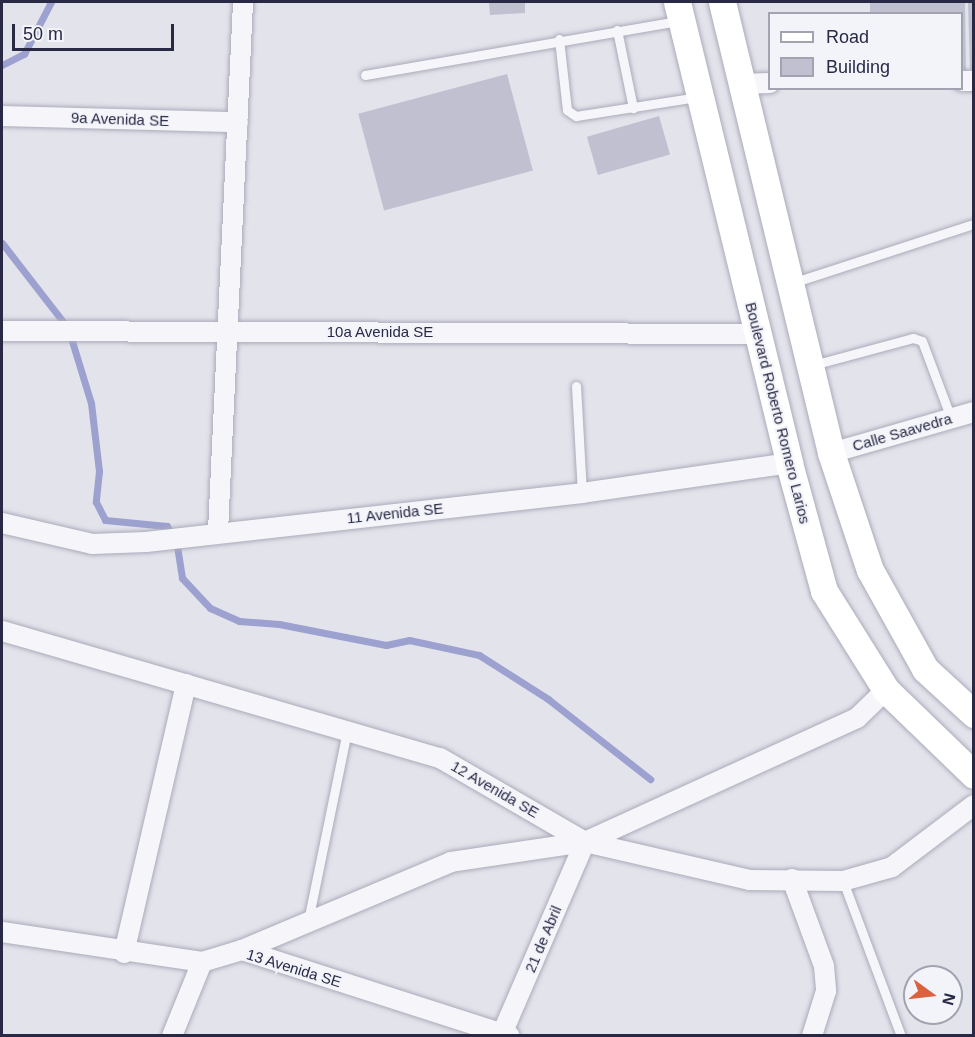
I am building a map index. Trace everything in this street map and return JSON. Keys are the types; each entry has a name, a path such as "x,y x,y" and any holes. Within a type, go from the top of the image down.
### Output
{"main road":[{"path":"722,2 831,453 876,580 925,669 974,714"},
{"name":"Boulevard Roberto Romero Larios","path":"679,11 789,463 824,591 886,690 974,775"}],"street":[{"path":"218,531 243,2"},
{"path":"742,84 768,83"},
{"name":"9a Avenida SE","path":"2,116 238,122"},
{"name":"10a Avenida SE","path":"2,331 758,334"},
{"name":"Calle Saavedra","path":"831,453 974,412"},
{"name":"11 Avenida SE","path":"2,523 92,544 146,542 218,531 582,493 789,463"},
{"name":"12 Avenida SE","path":"2,631 440,758 585,842 749,880 843,881 892,867 974,805"},
{"path":"124,953 186,684"},
{"path":"242,950 451,862 585,842 857,718 886,690"},
{"name":"21 de Abril","path":"504,1035 585,842"},
{"path":"792,879 824,966 826,991 812,1035"},
{"name":"13 Avenida SE","path":"2,932 124,953 202,962 242,950 504,1035"},
{"path":"172,1035 202,962"}],"lane":[{"path":"365,75 617,30 679,11"},
{"path":"617,30 633,108"},
{"path":"559,39 567,110 585,117 700,97"},
{"path":"790,284 974,224"},
{"path":"810,366 914,338 922,341 951,418"},
{"path":"576,386 582,493"},
{"path":"307,923 348,731"},
{"path":"843,881 901,1035"}],"building":[{"path":"489,2 525,2 525,13 490,15"},
{"path":"870,2 965,2 966,72 963,72 963,12 870,12"},
{"path":"968,2 974,2 974,69 970,70"},
{"path":"507,74 533,171 384,210 358,114"},
{"path":"659,116 670,154 598,175 587,137"}],"waterway":[{"path":"2,65 24,54 51,2"},
{"path":"2,243 68,328 91,403 99,471 96,502 105,520 167,526 177,546 182,578 210,608 239,621 279,624 386,645 409,640 479,655 548,699 650,779"}]}
